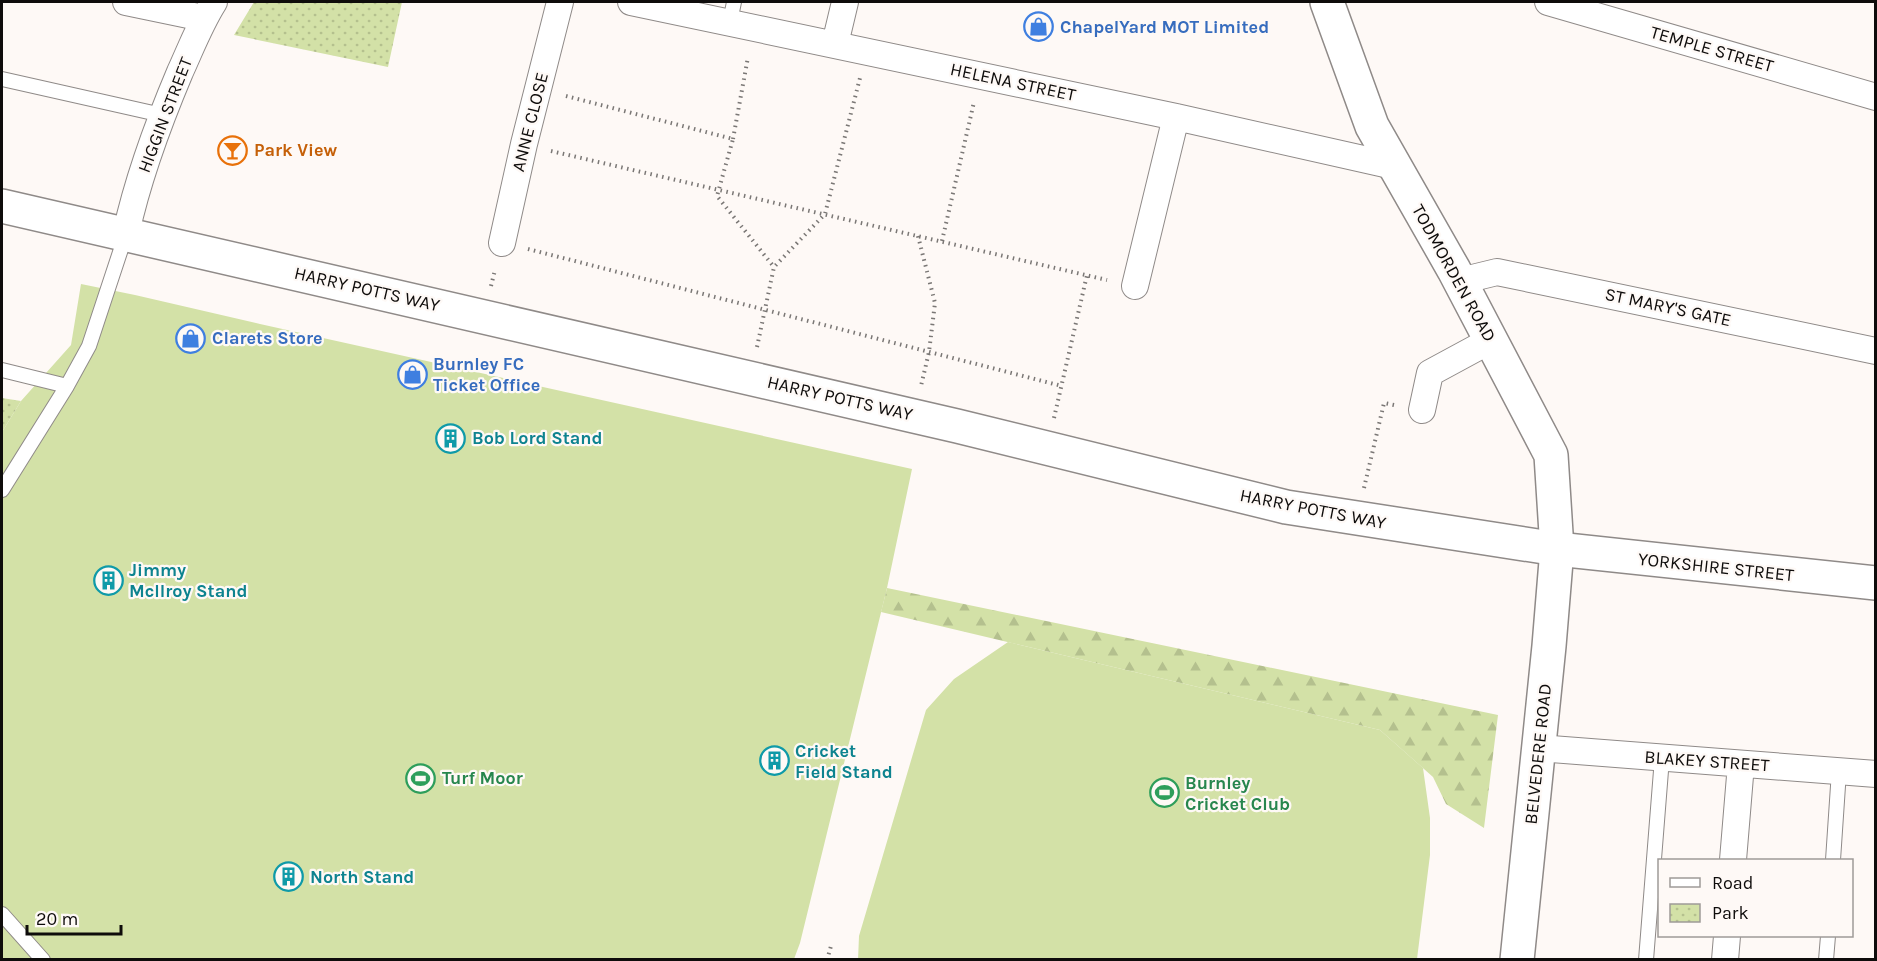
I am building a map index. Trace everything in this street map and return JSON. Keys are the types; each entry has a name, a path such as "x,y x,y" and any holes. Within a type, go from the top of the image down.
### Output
{"main road":[{"name":"TODMORDEN ROAD","path":"1327,2 1371,126 1460,281 1551,455 1557,549"},
{"name":"HARRY POTTS WAY","path":"2,206 915,416 1286,507 1557,549"},
{"name":"YORKSHIRE STREET","path":"1557,549 1875,583"},
{"name":"BELVEDERE ROAD","path":"1518,960 1557,549"}],"street":[{"path":"126,2 209,10"},
{"name":"ANNE CLOSE","path":"502,243 560,2"},
{"name":"HELENA STREET","path":"631,2 739,17 835,44 1395,166"},
{"path":"835,44 845,2"},
{"name":"TEMPLE STREET","path":"1548,2 1875,97"},
{"name":"HIGGIN STREET","path":"126,233 133,203 162,115 209,10"},
{"path":"1135,286 1176,117"},
{"name":"ST MARY'S GATE","path":"1460,281 1497,272 1875,351"},
{"path":"1422,410 1430,373 1491,340"},
{"name":"BLAKEY STREET","path":"1538,748 1875,774"},
{"path":"1733,859 1741,764"},
{"path":"1725,960 1727,937"}],"lane":[{"path":"2,80 162,115"},
{"path":"2,490 67,386 89,346 126,233"},
{"path":"2,370 67,386"},
{"path":"1646,960 1662,758"},
{"path":"1833,859 1839,771"},
{"path":"2,914 43,960"},
{"path":"1826,960 1828,937"}],"path":[{"path":"739,17 733,139 717,196 774,267"},
{"path":"765,310 774,267 825,214 867,51"},
{"path":"942,241 980,75"},
{"path":"538,89 733,139"},
{"path":"524,144 1135,286"},
{"path":"915,416 929,352 935,303 918,236"},
{"path":"483,316 502,243 1062,386"},
{"path":"1047,448 1088,275"},
{"path":"1357,519 1384,403 1422,410"},
{"path":"827,960 831,946"}],"green space":[{"path":"254,2 402,2 388,67 234,35"},
{"name":"Turf Moor","path":"81,284 912,469 887,588 800,943 794,959 2,959 2,432 21,401 71,345"},
{"path":"2,398 21,401 2,432"},
{"path":"887,588 1498,715 1484,828 1446,804 1433,777 1380,730 881,612"},
{"name":"Burnley Cricket Club","path":"1008,642 1380,730 1423,768 1430,818 1430,855 1417,959 858,960 859,936 926,710 954,679"}],"place":[{"name":"ChapelYard MOT Limited","path":"1039,27"},
{"name":"Park View","path":"233,150"},
{"name":"Clarets Store","path":"191,338"},
{"name":"Burnley FC Ticket Office","path":"412,374"},
{"name":"Bob Lord Stand","path":"451,438"},
{"name":"Jimmy McIlroy Stand","path":"108,580"},
{"name":"Cricket Field Stand","path":"774,761"},
{"name":"Turf Moor","path":"421,778"},
{"name":"Burnley Cricket Club","path":"1164,793"},
{"name":"North Stand","path":"289,877"}]}
